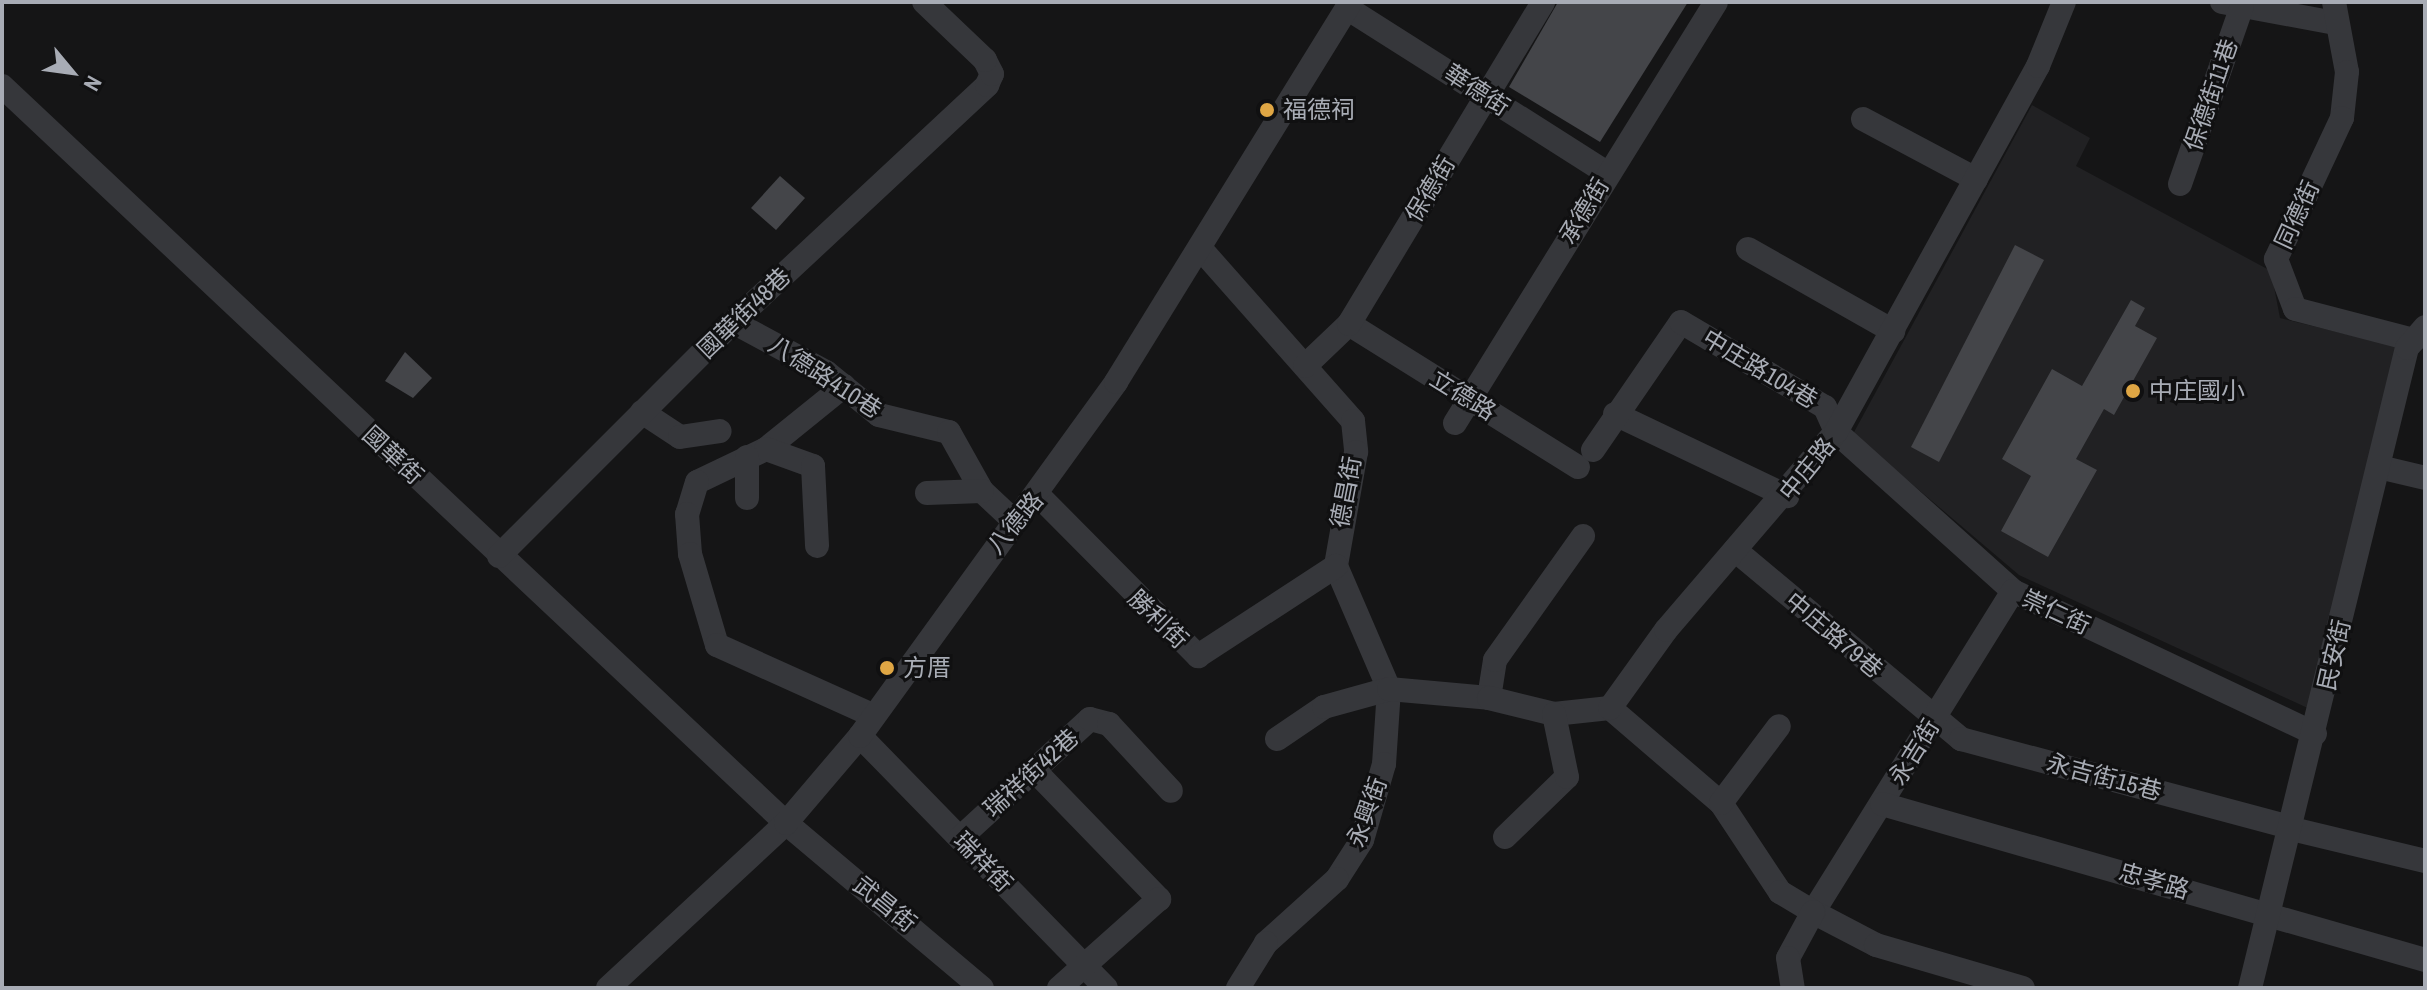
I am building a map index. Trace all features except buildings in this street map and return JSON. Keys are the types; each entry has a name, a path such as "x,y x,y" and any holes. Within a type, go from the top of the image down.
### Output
{"street":[{"name":"國華街48巷","path":"499,556 733,322 992,74 924,2"},
{"name":"保德街","path":"1305,366 1349,324 1543,2"},
{"name":"承德街","path":"1455,423 1607,173 1716,2"},
{"name":"中庄路","path":"1610,708 1735,550 1787,496 1836,432 1976,179 2064,2"},
{"path":"2232,4 2335,13"},
{"name":"保德街11巷","path":"2180,184 2232,4"},
{"name":"華德街","path":"1349,5 1607,173"},
{"name":"八德路","path":"608,988 786,823 860,736 1015,522 1039,496 1200,248 1349,5"},
{"name":"同德街","path":"2335,13 2347,72 2342,118 2276,259 2295,309 2419,334"},
{"name":"國華街","path":"2,86 786,823"},
{"path":"1863,119 1976,179"},
{"name":"德昌街","path":"1200,248 1267,315 1305,366 1353,421 1356,452 1336,566"},
{"path":"1748,249 1893,331"},
{"name":"八德路410巷","path":"733,322 844,386 879,415 949,432 982,491 1015,522"},
{"name":"中庄路104巷","path":"1585,458 1681,322 1825,407 1836,432"},
{"name":"立德路","path":"1349,324 1470,399 1585,458"},
{"name":"民安街","path":"2250,988 2272,914 2285,826 2315,734 2379,467 2419,334"},
{"path":"844,386 757,453 697,482 687,514 690,554 717,645 874,716"},
{"path":"642,412 680,437 720,431"},
{"path":"1615,414 1787,496"},
{"name":"崇仁街","path":"1836,432 2013,591 2315,734"},
{"path":"747,498 757,453"},
{"path":"757,453 813,466 817,546"},
{"path":"2379,467 2425,478"},
{"path":"927,493 982,491"},
{"name":"勝利街","path":"1039,496 1198,656 1336,566"},
{"path":"1489,698 1495,660 1583,536"},
{"name":"中庄路79巷","path":"1735,550 1934,720"},
{"path":"1336,566 1389,689"},
{"name":"永吉街","path":"1813,912 2013,591"},
{"path":"1277,739 1324,707 1389,689 1489,698 1554,714 1610,708 1721,803 1780,892 1876,945 2023,988"},
{"name":"永興街","path":"1238,988 1266,943 1337,879 1362,840 1384,764 1389,689"},
{"path":"1505,837 1567,777 1554,714"},
{"name":"瑞祥街42巷","path":"960,838 1090,719 1100,718 1171,791"},
{"name":"永吉街15巷","path":"1934,720 1961,739 2425,861"},
{"path":"1721,803 1779,726"},
{"name":"瑞祥街","path":"860,736 1106,988"},
{"path":"1034,770 1159,899 1059,988"},
{"name":"忠孝路","path":"1882,804 2425,960"},
{"name":"武昌街","path":"786,823 961,966 982,988"},
{"path":"1793,988 1788,958 1813,912"}],"shaded area":[{"name":"中庄國小","path":"2032,105 2090,138 2076,166 2271,271 2280,318 2399,347 2312,710 2019,575 1853,434"}],"place":[{"name":"福德祠","path":"1267,110"},
{"name":"中庄國小","path":"2133,391"},
{"name":"方厝","path":"887,668"}]}
